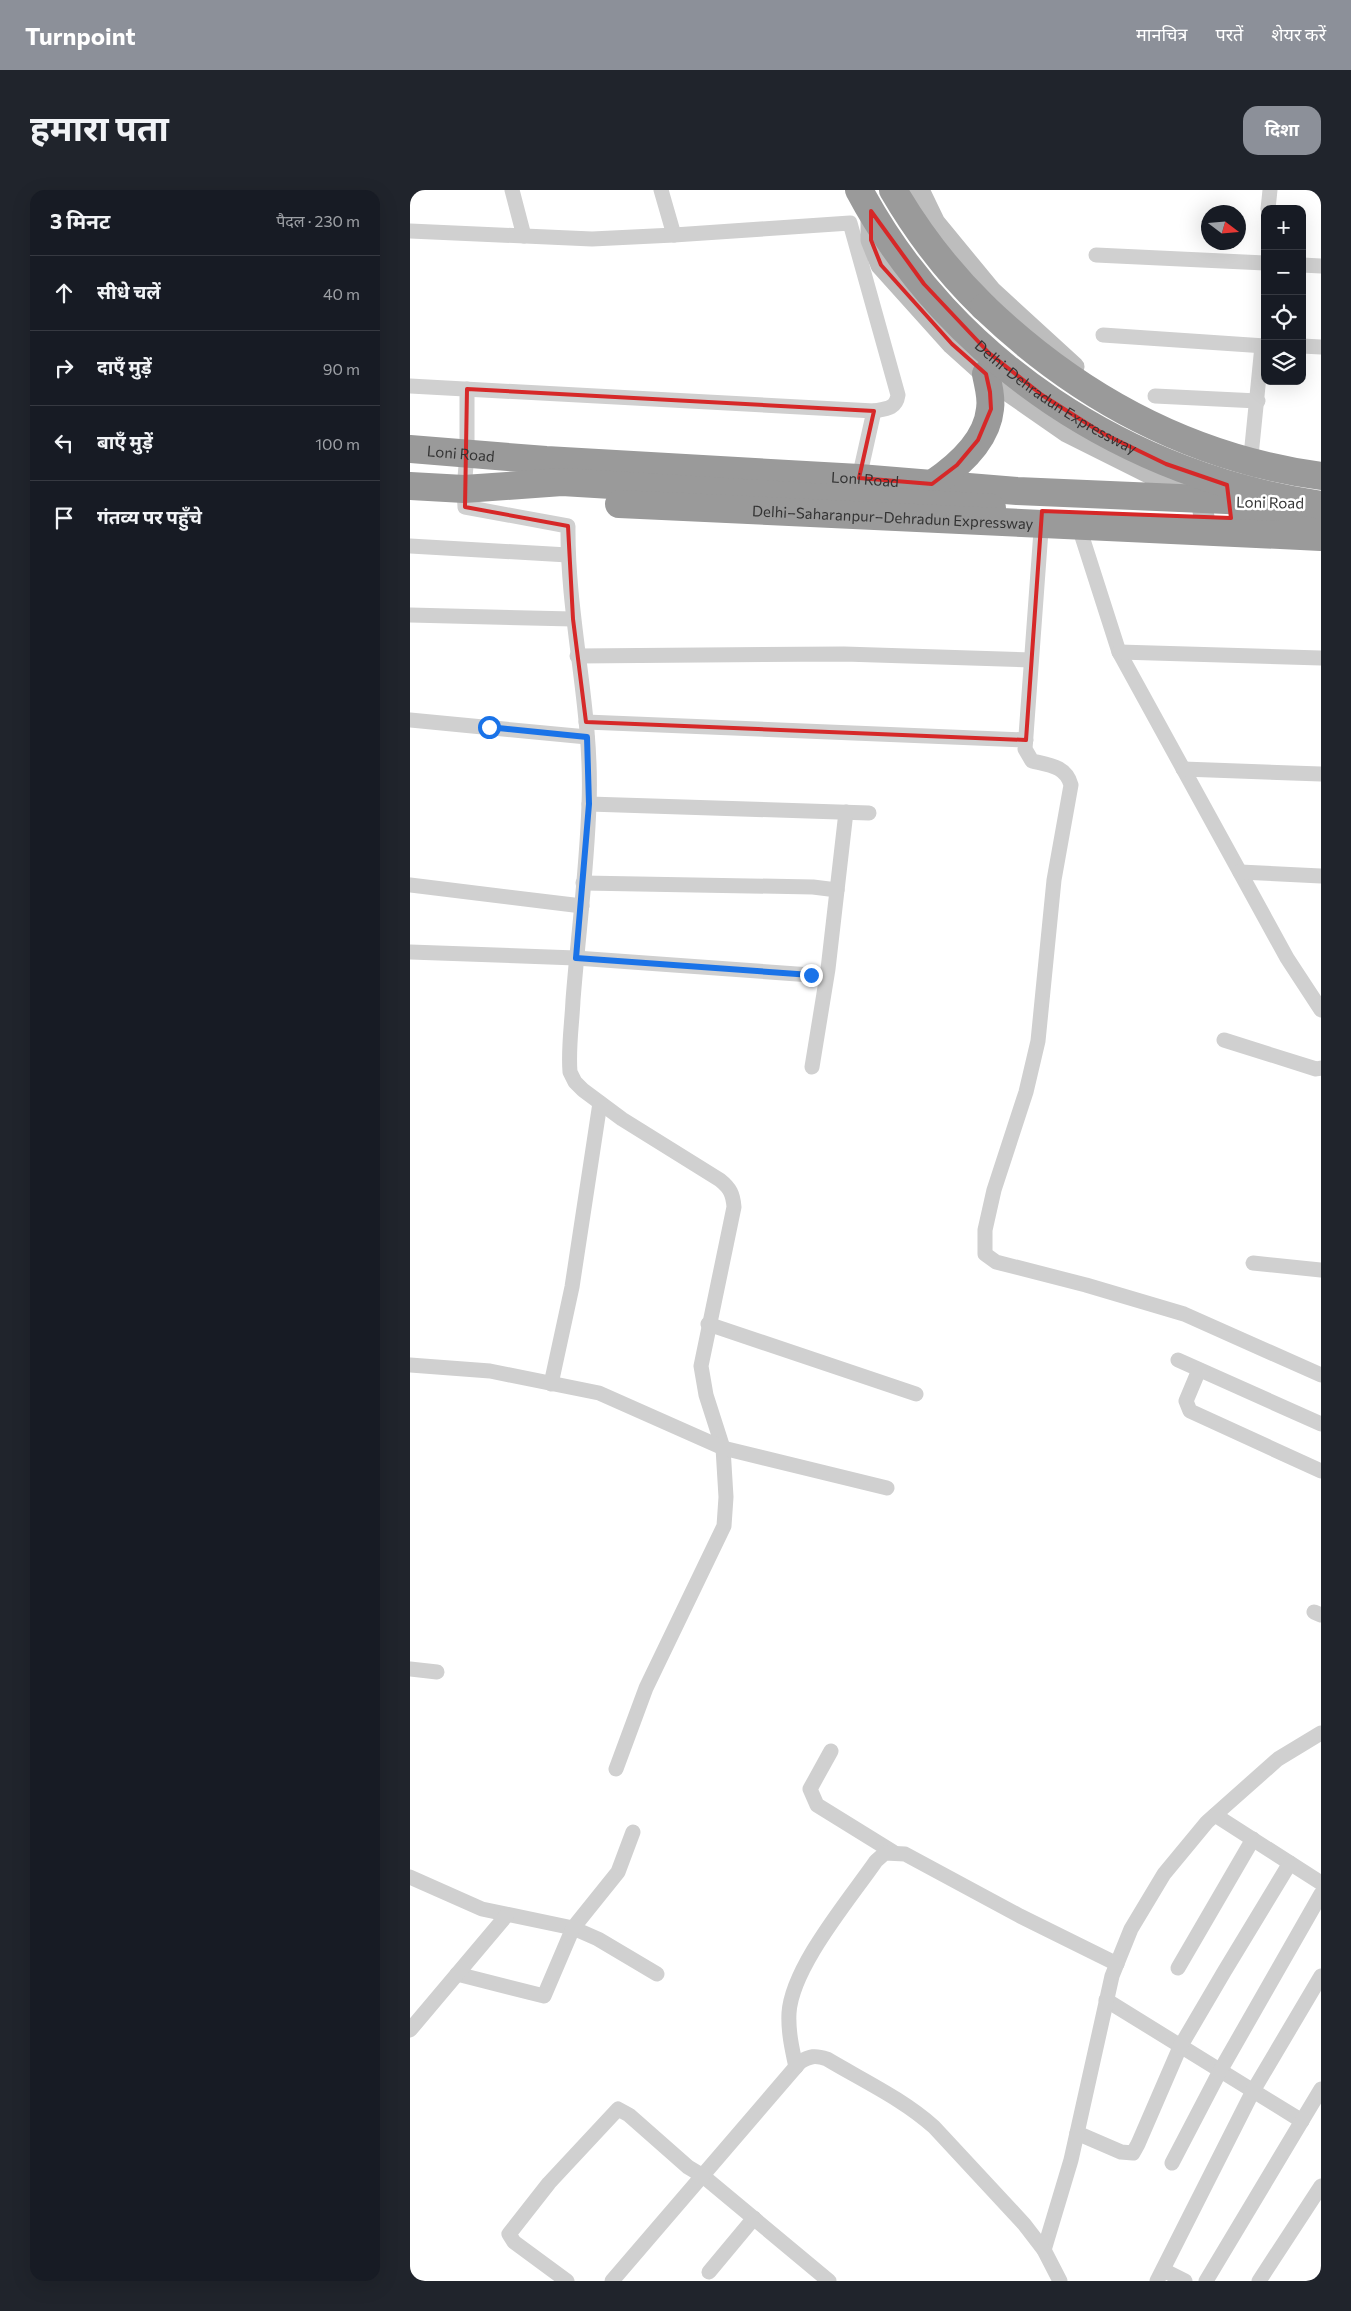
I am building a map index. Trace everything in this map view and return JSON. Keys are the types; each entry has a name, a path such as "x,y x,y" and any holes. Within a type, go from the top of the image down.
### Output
{"highway":[{"name":"Delhi-Dehradun Expressway","path":"859,190 899,252 940,304 1002,364 1064,410 1134,449 1200,477 1272,496 1321,504"},
{"name":"Delhi-Dehradun Expressway","path":"892,190 927,241 978,301 1033,352 1086,390 1146,424 1209,450 1278,468 1321,476"},
{"path":"932,484 945,475 968,453 986,427 990,409 990,392 986,374"},
{"name":"Loni Road","path":"410,449 546,460 860,478 1223,507 1321,521"},
{"name":"Loni Road","path":"410,486 464,489 562,482 1074,512 1321,504"},
{"name":"Delhi–Saharanpur–Dehradun Expressway","path":"464,489 619,504 1321,537"}],"street":[{"path":"512,190 524,236"},
{"path":"661,190 674,235"},
{"path":"872,190 871,240 880,265 952,344 986,374 1067,432 1223,507"},
{"path":"919,190 935,222 991,291 1084,376 1201,447 1223,464 1223,507"},
{"path":"1268,205 1270,190"},
{"path":"410,231 592,239 850,223 897,387 897,402 892,407 874,410 410,386"},
{"path":"1096,255 1261,258"},
{"path":"1306,265 1321,266"},
{"path":"1103,335 1261,346"},
{"path":"1306,346 1321,347"},
{"path":"1223,507 1258,401 1261,368"},
{"path":"467,388 465,507 568,526 568,555 573,618 586,729 589,804 582,906 576,958 570,1072 575,1082 622,1119 720,1180 728,1186 733,1195 734,1207 708,1324 701,1366 702,1378 723,1448 726,1516 722,1535 646,1688 616,1769"},
{"path":"1155,396 1258,401"},
{"path":"860,478 874,410"},
{"path":"1042,511 1025,749 1032,761 1056,767 1063,771 1069,778 1071,785 1054,880 1038,1040 1026,1092 994,1190 985,1230 985,1254 996,1262 1086,1285 1184,1314 1321,1375"},
{"path":"1074,512 1120,652 1287,958 1321,1010"},
{"path":"410,546 568,555"},
{"path":"410,615 573,618"},
{"path":"1120,652 1321,658"},
{"path":"577,656 844,654 1031,660"},
{"path":"410,720 586,729 1026,740"},
{"path":"1183,769 1321,774"},
{"path":"589,804 868,813"},
{"path":"812,1067 846,812"},
{"path":"1240,872 1321,876"},
{"path":"583,883 813,887 837,890"},
{"path":"410,885 582,906"},
{"path":"410,952 576,958 811,975"},
{"path":"1224,1040 1316,1069 1321,1068"},
{"path":"551,1384 572,1287 600,1102"},
{"path":"1254,1263 1321,1270"},
{"path":"708,1324 916,1394"},
{"path":"1178,1360 1321,1424"},
{"path":"410,1365 490,1371 608,1396 723,1448 887,1488"},
{"path":"1199,1370 1186,1401 1190,1411 1321,1471"},
{"path":"410,1670 437,1672"},
{"path":"1044,2250 1071,2160 1106,2000 1117,1964 1131,1929 1164,1874 1215,1815 1278,1758 1321,1733"},
{"path":"831,1751 810,1790 817,1805 894,1852"},
{"path":"1215,1815 1321,1883"},
{"path":"457,1974 544,1996 573,1928 618,1872 633,1832"},
{"path":"1178,1968 1253,1839"},
{"path":"796,2067 789,2027 789,2011 794,1987 802,1970 876,1861 885,1853 905,1854 1020,1916 1117,1964"},
{"path":"1077,2133 1121,2152 1133,2153 1180,2047 1290,1863"},
{"path":"410,1877 482,1909 506,1916 573,1928 598,1939 657,1974"},
{"path":"1172,2162 1220,2071 1321,1894"},
{"path":"410,2030 506,1916"},
{"path":"1185,2281 1160,2276 1253,2091 1321,1976"},
{"path":"1106,2000 1302,2121"},
{"path":"612,2281 796,2067 809,2056 826,2059 921,2116 974,2168 1044,2250 1055,2278"},
{"path":"1206,2281 1321,2089"},
{"path":"567,2281 514,2242 509,2234 550,2183 618,2109 629,2115 688,2167 704,2176 829,2281"},
{"path":"1259,2281 1321,2186"},
{"path":"709,2272 754,2218"}],"highlighted area":[{"path":"871,211 924,284 989,353 1042,395 1102,433 1166,464 1227,485 1231,518 1042,511 1026,740 586,722 573,619 568,526 465,507 467,389 874,411 859,478 932,484 957,465 978,440 991,409 986,374 952,344 881,265 871,240"}],"route":[{"path":"489,727 587,737 589,804 581,920 576,958 811,975"}]}
